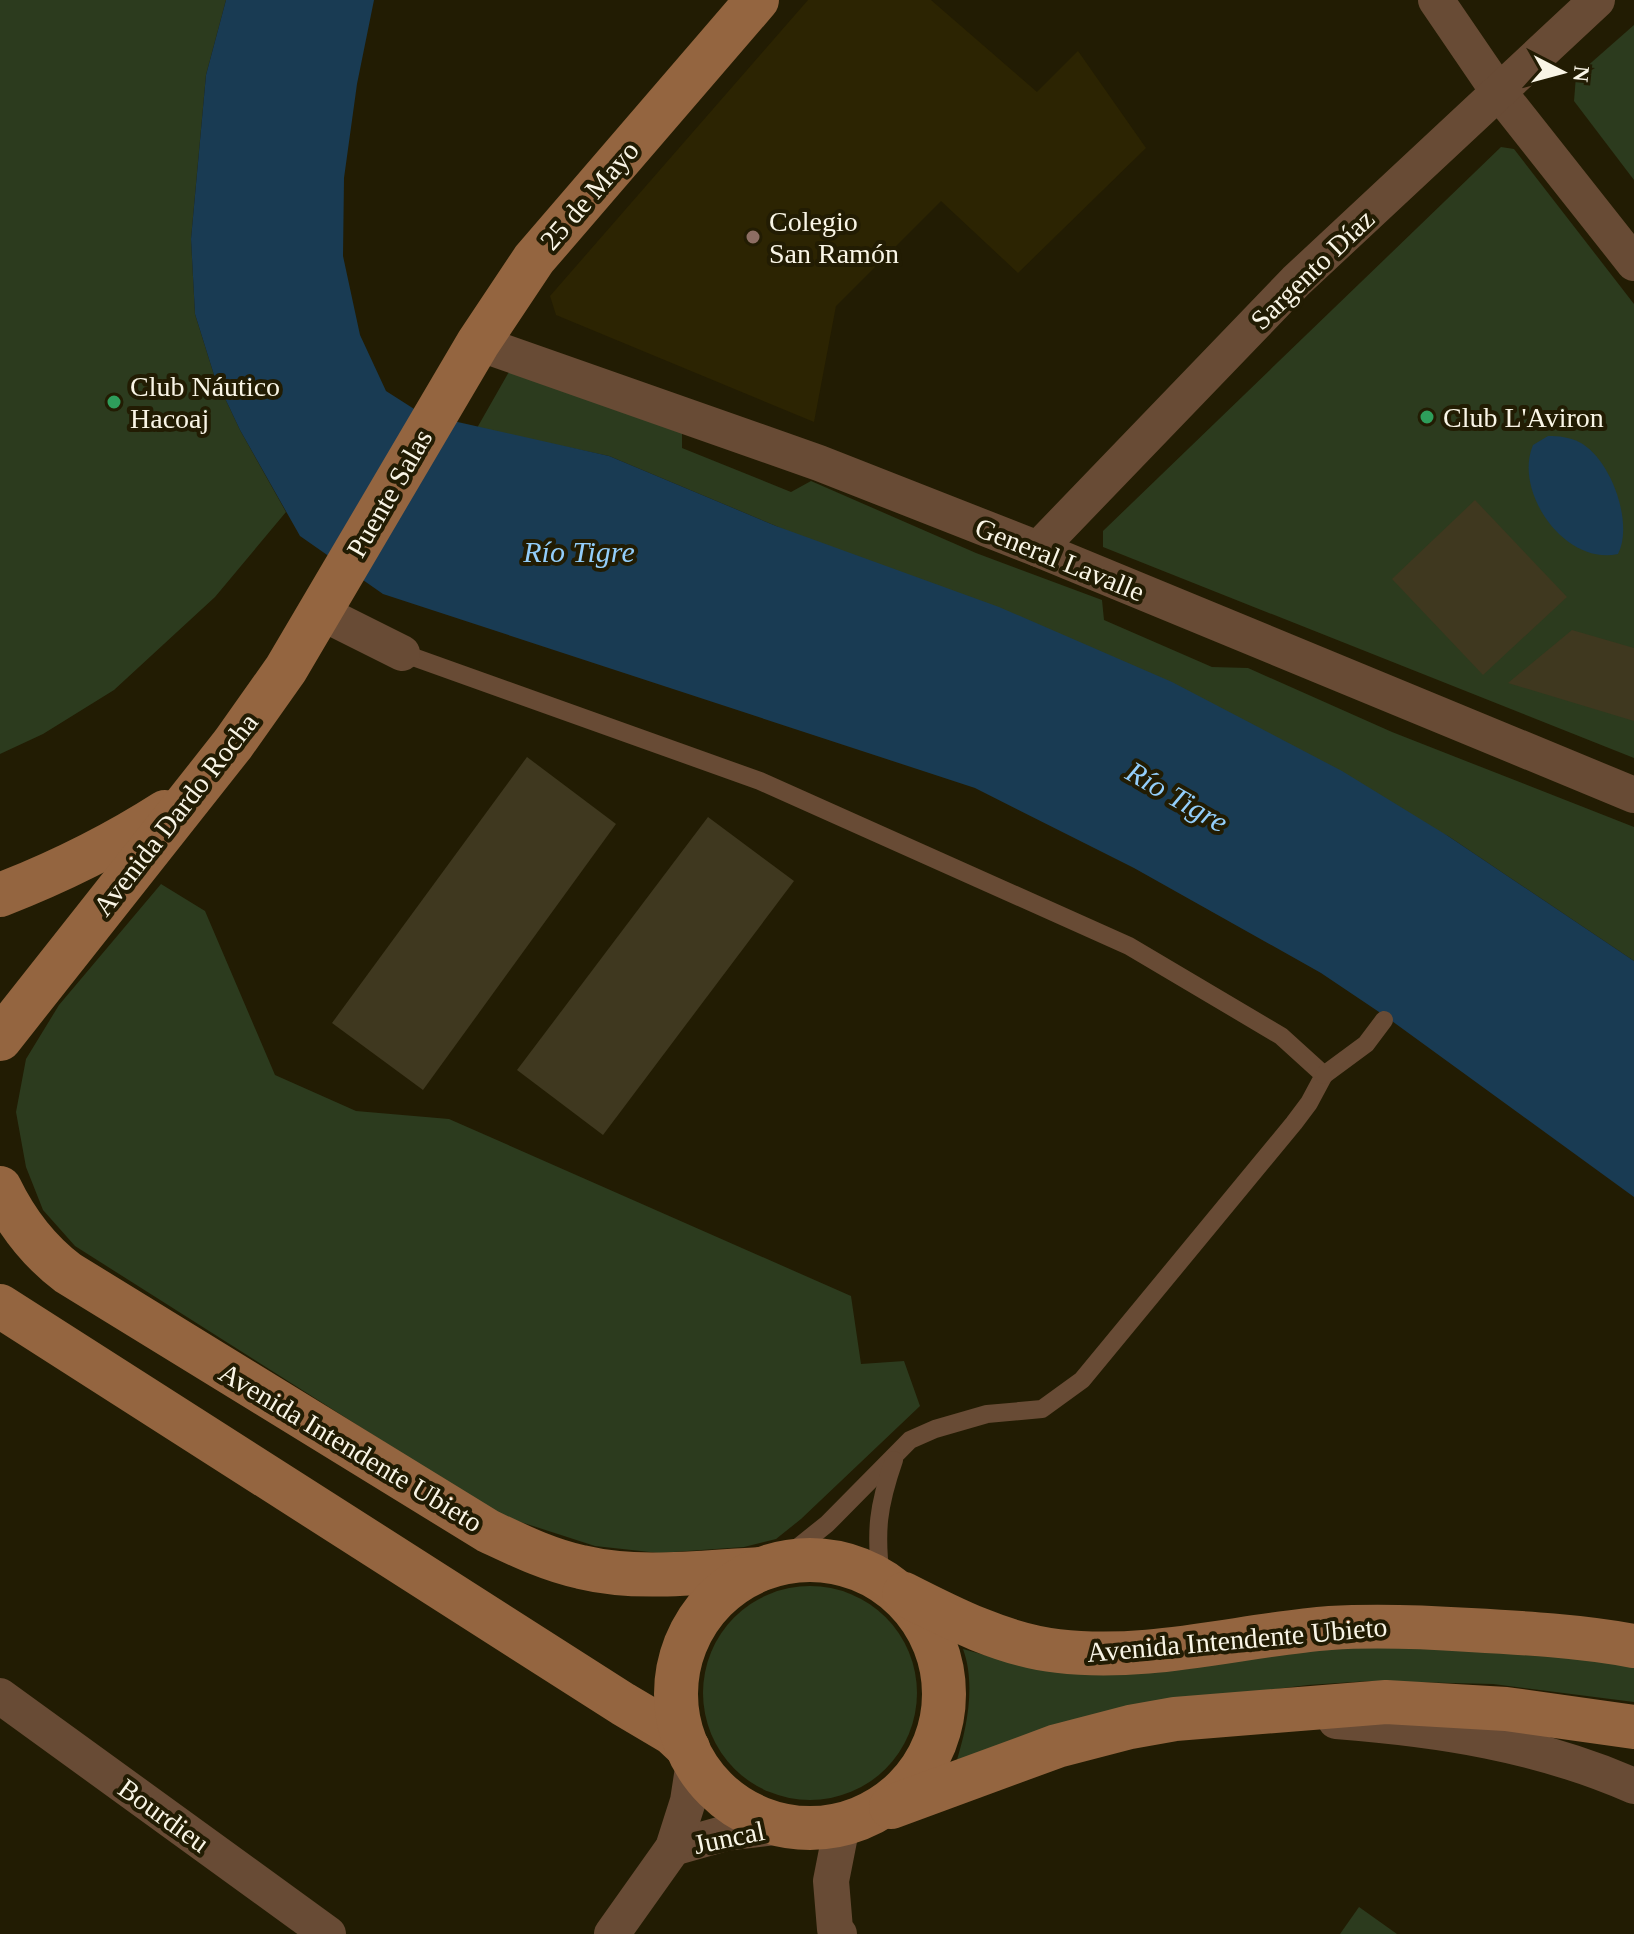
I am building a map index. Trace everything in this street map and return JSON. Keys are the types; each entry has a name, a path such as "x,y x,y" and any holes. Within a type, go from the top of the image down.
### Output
{"main road":[{"name":"25 de Mayo","path":"441,404 534,259 757,0"},
{"name":"Puente Salas","path":"329,596 441,404"},
{"name":"Avenida Dardo Rocha","path":"0,1039 242,732 286,669 329,596"},
{"path":"0,895 60,872 121,841 190,796"},
{"name":"Avenida Intendente Ubieto","path":"0,1188 38,1247 68,1273 488,1531 547,1558 613,1572 665,1574 771,1564"},
{"path":"0,1306 672,1733 712,1786 745,1812 784,1826 813,1829 852,1821 1057,1746 1130,1727 1226,1713 1386,1702 1417,1703 1506,1709 1634,1727"},
{"path":"691,1755 677,1712 677,1677 686,1643 703,1613 727,1588 771,1564 834,1561 858,1567 890,1585 913,1608 935,1643 944,1684 941,1726 925,1764 898,1796 852,1821"},
{"name":"Avenida Intendente Ubieto","path":"890,1585 950,1617 1017,1642 1054,1651 1091,1654 1169,1649 1332,1628 1395,1626 1548,1634 1634,1646"}],"street":[{"path":"1436,0 1498,91 1634,263"},
{"name":"Sargento Díaz","path":"1038,549 1296,281 1597,0"},
{"name":"General Lavalle","path":"478,343 819,463 1038,549 1634,795"},
{"path":"329,596 402,653"},
{"name":"Bourdieu","path":"0,1696 328,1934"},
{"path":"1226,1713 1403,1726 1467,1735 1592,1768 1634,1786"},
{"name":"Juncal","path":"612,1934 673,1848 688,1801 691,1755"},
{"path":"839,1934 835,1929 831,1881 852,1821"},
{"name":"Juncal","path":"673,1848 726,1833 784,1826"}],"lane":[{"path":"402,653 760,781 1129,946 1281,1036 1324,1075"},
{"path":"771,1564 827,1524 910,1440 935,1429 987,1414 1042,1409 1082,1380 1294,1123 1324,1075 1366,1044 1384,1020"},
{"path":"890,1585 876,1538 882,1496 896,1455"}],"shaded area":[{"name":"Colegio San Ramón","path":"808,0 931,0 1037,92 1078,51 1146,148 1018,273 941,201 836,306 814,422 556,315 550,296"}],"green space":[{"name":"Club Náutico Hacoaj","path":"0,0 226,0 206,75 191,239 195,314 214,375 240,430 286,512 215,597 114,690 43,734 0,754"},
{"path":"1634,25 1634,180 1574,101 1576,76"},
{"name":"Club L'Aviron","path":"1501,147 1514,149 1634,304 1634,758 1103,547 1103,531"},
{"path":"510,370 682,433 682,448 791,492 811,481 976,553 1102,600 1104,620 1212,667 1248,668 1392,732 1634,827 1634,961 1448,836 776,526 609,456 477,428"},
{"path":"161,884 205,911 275,1075 356,1111 449,1119 851,1296 861,1364 904,1361 920,1406 776,1539 744,1547 659,1553 595,1546 499,1515 75,1246 43,1210 26,1167 16,1112 26,1059 59,1005"},
{"path":"810,1586 851,1594 886,1617 909,1652 917,1693 909,1734 886,1769 851,1792 810,1800 769,1792 734,1769 711,1734 703,1693 711,1652 734,1617 769,1594"},
{"path":"1414,1644 1634,1664 1634,1702 1493,1684 1369,1681 1308,1685 1194,1699 956,1763 964,1735 969,1691 963,1649 1017,1664"},
{"path":"1359,1907 1397,1934 1340,1934"}],"water":[{"name":"Río Tigre","path":"226,0 374,0 357,84 344,178 343,256 360,335 386,391 422,414 609,456 776,526 999,607 1172,682 1342,771 1448,836 1634,961 1634,1197 1321,973 1134,868 975,788 383,594 300,536 240,430 214,375 195,314 191,239 206,75"},
{"path":"1548,436 1579,442 1591,450 1610,477 1623,526 1618,554 1598,555 1580,549 1548,522 1530,484 1529,464 1533,445"}],"building":[{"name":"Club L'Aviron","path":"1475,500 1567,597 1483,675 1392,579"},
{"path":"1572,630 1634,648 1634,721 1508,683"},
{"path":"527,757 616,824 423,1090 332,1023"},
{"path":"708,817 794,881 603,1135 517,1070"}],"place":[{"name":"Colegio San Ramón","path":"753,237"},
{"name":"Club Náutico Hacoaj","path":"114,402"},
{"name":"Club L'Aviron","path":"1427,417"}]}
